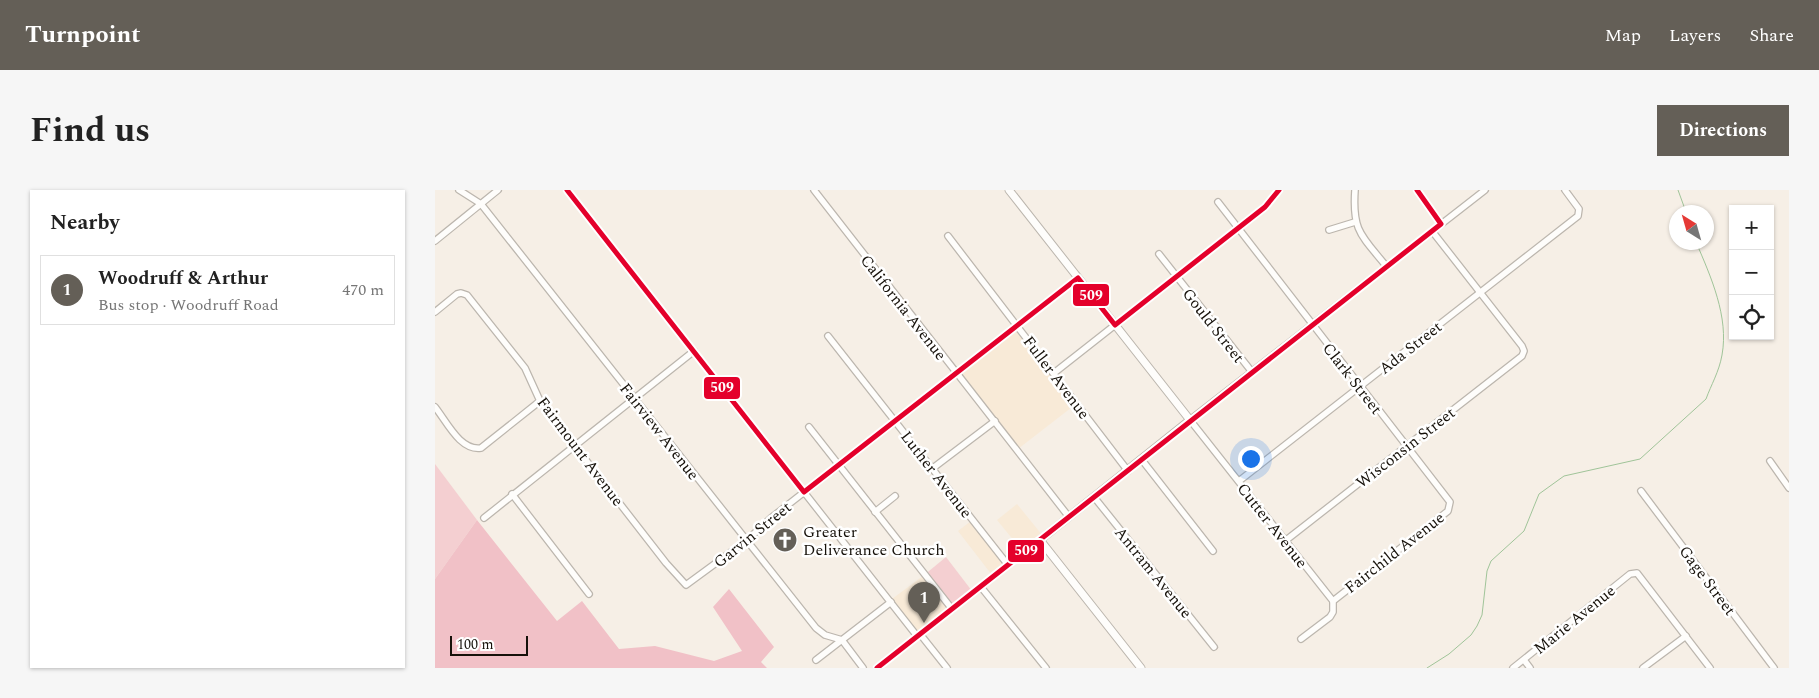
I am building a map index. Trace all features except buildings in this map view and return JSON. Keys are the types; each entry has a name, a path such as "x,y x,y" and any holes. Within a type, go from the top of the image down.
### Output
{"street":[{"name":"Fairview Avenue","path":"459,190 481,204 816,628 825,635 841,640 863,668"},
{"path":"435,240 498,190"},
{"path":"567,190 891,602 947,668"},
{"name":"California Avenue","path":"814,190 1069,517"},
{"name":"Cutter Avenue","path":"1009,190 1333,601"},
{"path":"1053,373 1265,207 1279,190"},
{"path":"1355,190 1355,222 1362,237 1387,267"},
{"path":"1417,190 1441,224"},
{"path":"877,668 1142,460 1190,420 1485,190"},
{"name":"Ada Street","path":"1239,481 1580,212 1565,190"},
{"name":"Clark Street","path":"1218,202 1311,325 1450,502 1450,507"},
{"path":"1329,230 1355,222"},
{"path":"1432,232 1480,292"},
{"name":"Fuller Avenue","path":"948,236 1128,471"},
{"name":"Gould Street","path":"1159,254 1252,372"},
{"name":"Garvin Street","path":"686,585 746,541 839,464 1078,278"},
{"name":"Wisconsin Street","path":"1285,541 1522,356 1524,351 1480,292"},
{"name":"Fairmount Avenue","path":"435,312 461,293 467,296 525,368 540,401 666,563 686,585"},
{"name":"Luther Avenue","path":"828,336 1008,565"},
{"path":"483,518 693,351"},
{"path":"435,407 465,445 473,449 481,448 540,401"},
{"path":"933,468 995,421"},
{"path":"809,427 952,609"},
{"path":"1142,460 1213,551"},
{"path":"1770,461 1789,488"},
{"name":"Gage Street","path":"1641,491 1775,668"},
{"path":"512,494 589,594"},
{"path":"875,512 895,496"},
{"name":"Antram Avenue","path":"1094,497 1214,647"},
{"name":"Fairchild Avenue","path":"1301,639 1330,618 1333,612 1333,601 1450,507"},
{"path":"1040,540 1141,668"},
{"name":"Marie Avenue","path":"1513,668 1630,574 1637,573 1686,636"},
{"path":"981,587 1046,668"},
{"path":"816,660 891,602"},
{"path":"1643,668 1686,636 1710,668"},
{"path":"1523,660 1530,668"}],"shaded area":[{"path":"1017,327 1076,404 1018,449 958,373"},
{"path":"435,464 477,520 435,579"},
{"path":"1017,504 1043,536 1023,552 997,520"},
{"path":"975,518 1009,562 992,575 958,531"},
{"path":"477,520 557,621 582,601 619,649 655,646 714,661 742,651 713,607 729,589 774,647 761,662 767,668 435,668 435,579"},
{"path":"946,557 972,591 949,609 923,576"},
{"path":"923,576 949,609 918,633 892,599"}],"waterway":[{"path":"1678,190 1683,205"},
{"path":"1427,668 1449,654 1471,635 1477,626 1482,615 1487,571 1491,561 1524,531 1539,494 1564,476 1640,459 1706,399 1721,361 1724,341 1721,312 1717,297 1699,250"}],"transit line":[{"name":"509","path":"567,190 804,492 1078,278 1115,325 1265,207 1279,190"},
{"name":"509","path":"877,668 1441,224 1417,190"}],"place":[{"name":"Greater Deliverance Church","path":"785,540"},
{"name":"Woodruff & Arthur","path":"924,623"}]}
